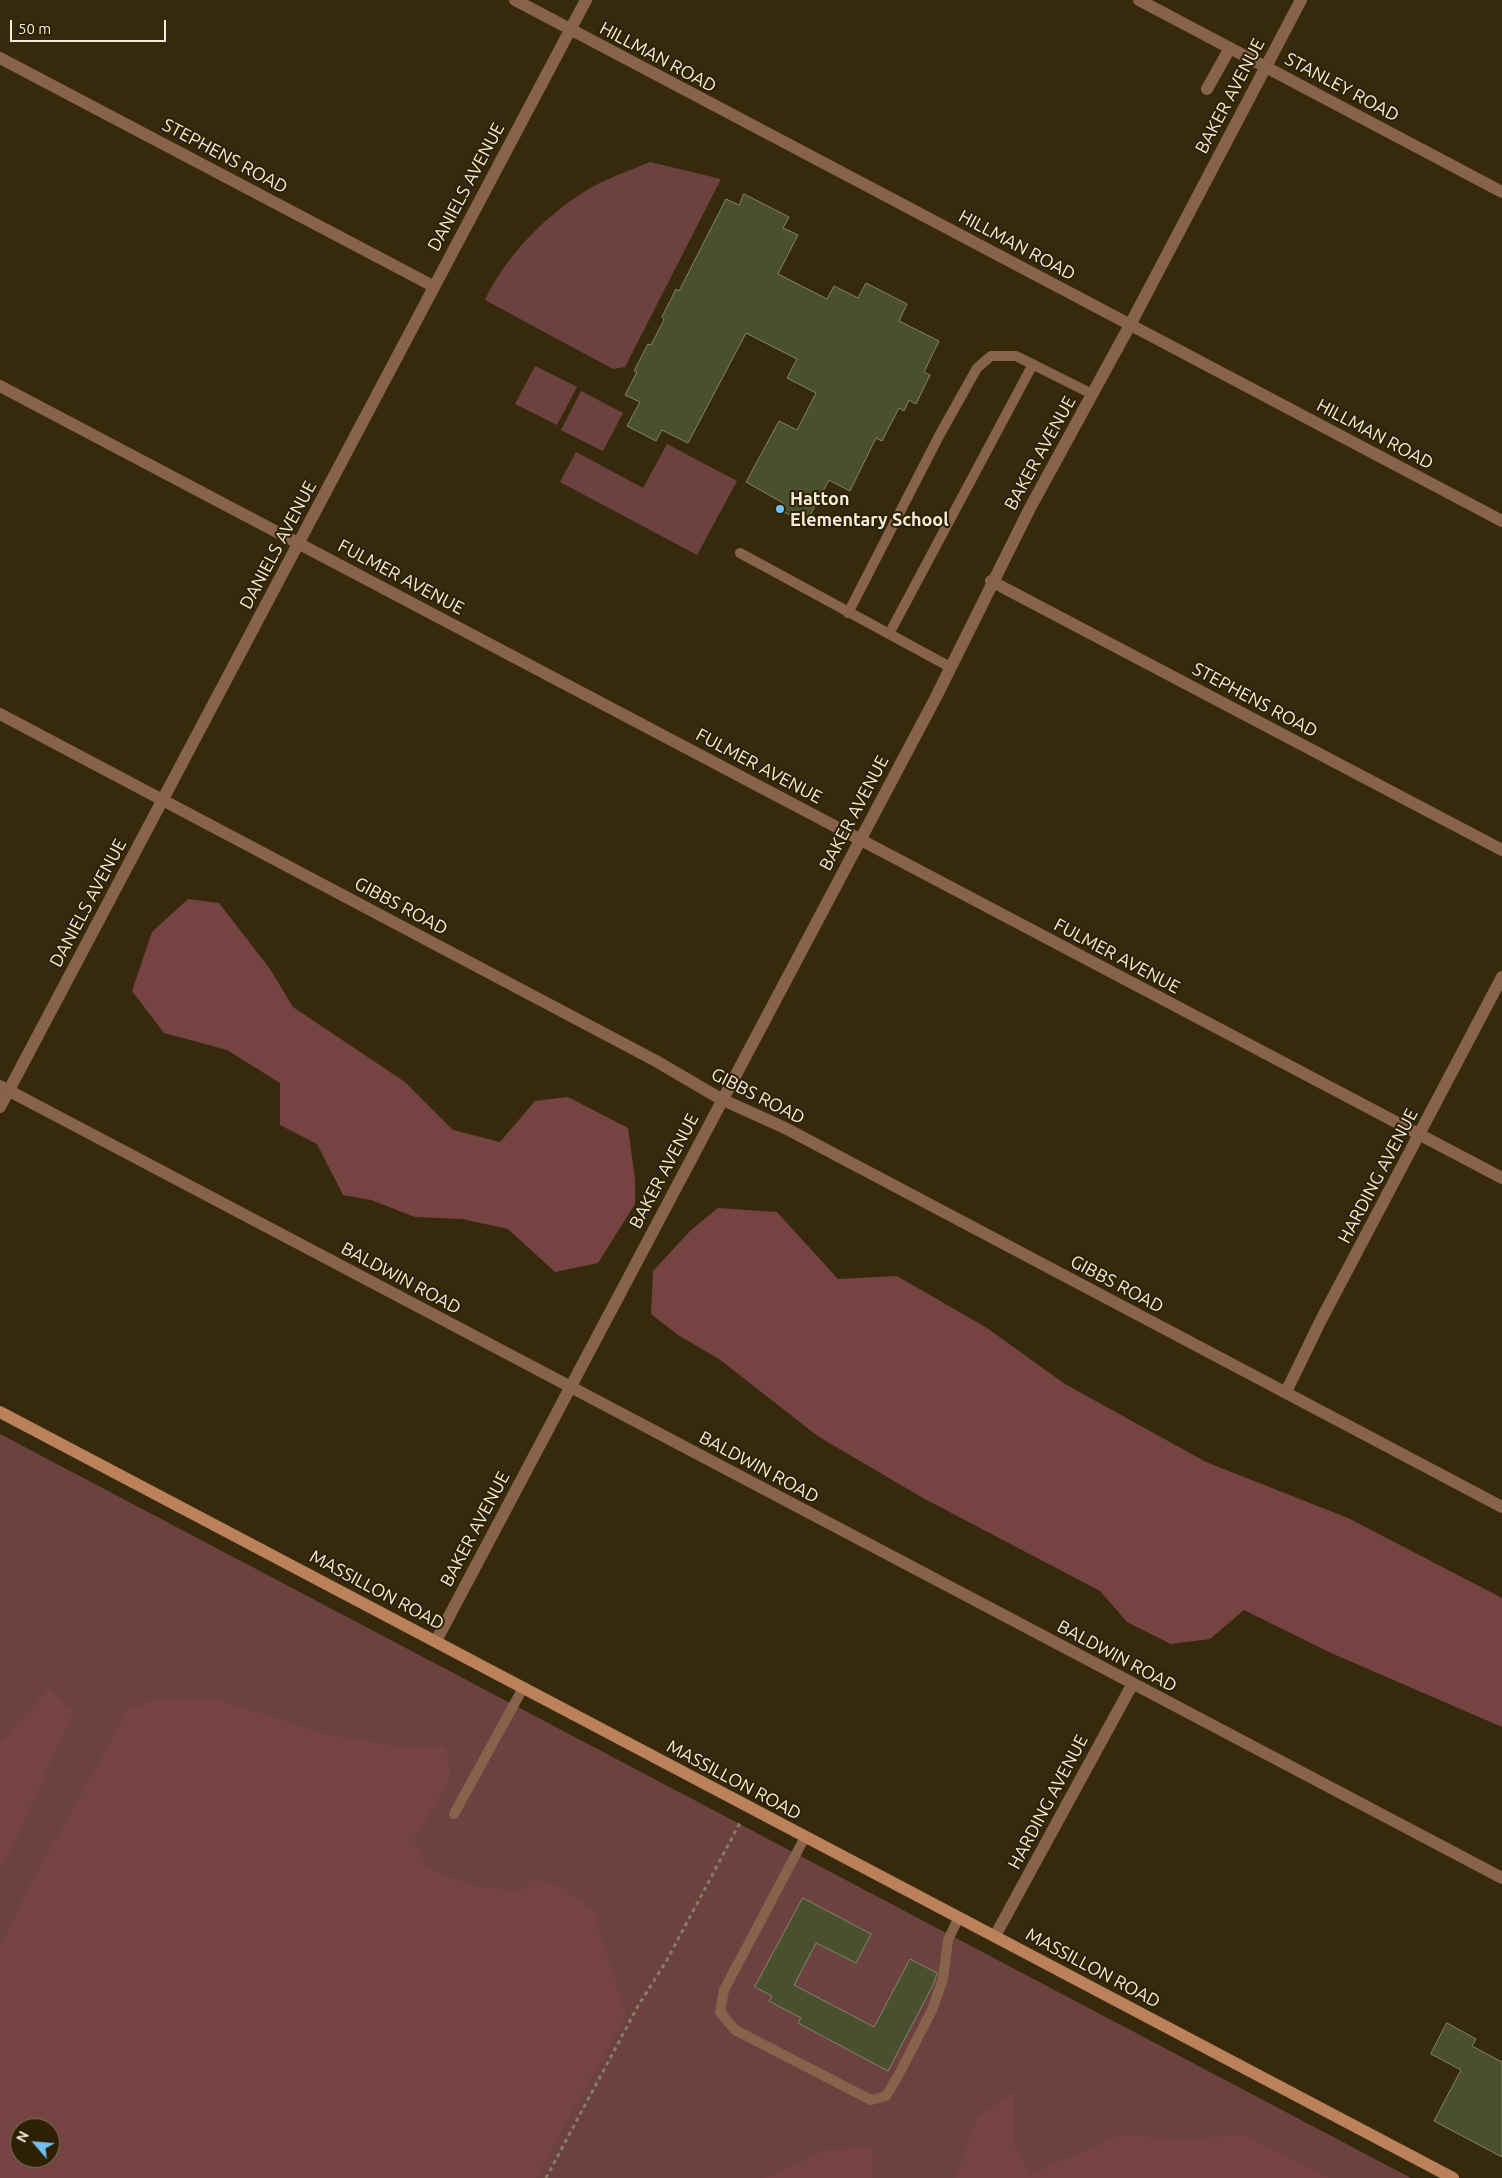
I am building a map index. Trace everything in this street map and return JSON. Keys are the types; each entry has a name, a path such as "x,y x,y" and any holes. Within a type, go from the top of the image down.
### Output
{"street":[{"name":"HILLMAN ROAD","path":"515,0 1502,521"},
{"name":"DANIELS AVENUE","path":"0,1107 4,1088 162,801 586,0"},
{"name":"STANLEY ROAD","path":"1139,0 1502,192"},
{"name":"BAKER AVENUE","path":"436,1641 721,1098 860,839 950,667 991,581 1130,325 1300,0"},
{"path":"1207,89 1230,48"},
{"name":"STEPHENS ROAD","path":"0,58 434,286"},
{"name":"FULMER AVENUE","path":"0,386 1419,1136 1502,1178"},
{"name":"STEPHENS ROAD","path":"991,581 1502,850"},
{"name":"GIBBS ROAD","path":"0,714 721,1098 785,1128 1502,1507"},
{"name":"HARDING AVENUE","path":"1286,1392 1321,1320 1502,977"},
{"name":"BALDWIN ROAD","path":"4,1088 1132,1685 1502,1878"},
{"name":"MASSILLON ROAD","path":"0,1412 1453,2178"},
{"name":"HARDING AVENUE","path":"995,1936 1132,1685"}],"lane":[{"path":"848,613 939,436 977,368 991,356 1016,356 1092,394"},
{"path":"889,634 1033,364"},
{"path":"740,553 950,667"},
{"path":"454,1814 523,1688"},
{"path":"805,1837 724,1990 720,2012 735,2030 872,2100 886,2096 932,2010 943,1979 948,1940 959,1917"}],"path":[{"path":"546,2178 638,2006 667,1960 749,1807"}],"shaded area":[{"path":"650,162 721,179 625,367 613,369 485,300 503,268 527,239 554,213 592,187"},
{"path":"535,366 577,387 557,425 515,404"},
{"path":"581,391 623,413 603,451 561,430"},
{"path":"667,444 737,481 697,555 560,482 576,452 643,488"},
{"path":"188,899 219,903 270,969 293,1007 405,1082 453,1130 500,1142 535,1101 568,1097 628,1128 635,1179 635,1204 598,1263 555,1272 508,1229 462,1219 415,1217 371,1200 343,1195 317,1144 280,1125 280,1083 227,1050 164,1033 132,991 152,932"},
{"path":"718,1208 777,1212 838,1279 897,1276 987,1328 1065,1384 1206,1462 1348,1518 1502,1598 1502,1727 1331,1653 1244,1610 1210,1639 1171,1644 1127,1622 1100,1591 923,1498 819,1437 719,1359 678,1335 651,1314 653,1271 691,1230"},
{"path":"0,1434 1411,2178 0,2178"},
{"path":"49,1688 74,1711 9,1855 0,1870 0,1743"},
{"path":"156,1699 219,1700 329,1735 410,1748 445,1747 451,1776 414,1840 426,1866 471,1886 521,1891 534,1879 561,1887 593,1910 626,2015 536,2178 0,2178 0,1946 26,1892 128,1710"},
{"path":"1014,2091 1014,2144 1030,2174 1123,2134 1184,2140 1243,2134 1330,2178 955,2178 977,2117"},
{"path":"873,2148 872,2178 764,2178 826,2150"}],"building":[{"path":"744,194 789,217 783,228 798,235 778,274 827,299 834,286 858,298 866,283 907,304 899,321 939,341 924,372 930,375 916,404 909,400 904,411 899,408 882,441 876,438 850,491 829,480 806,523 780,510 783,503 746,482 779,421 797,430 816,393 787,378 797,359 746,333 688,443 662,430 656,441 627,426 640,402 625,395 637,372 634,371 648,344 651,345 664,320 662,317 676,289 679,291 726,199 739,205"},
{"path":"803,1898 871,1934 856,1963 816,1943 794,1985 874,2027 910,1959 937,1973 934,1983 888,2071 798,2023 801,2018 769,2001 772,1996 755,1987"},
{"path":"1447,2023 1476,2039 1472,2046 1502,2062 1502,2157 1434,2121 1461,2070 1431,2054"}],"place":[{"name":"Hatton Elementary School","path":"780,509"}]}
